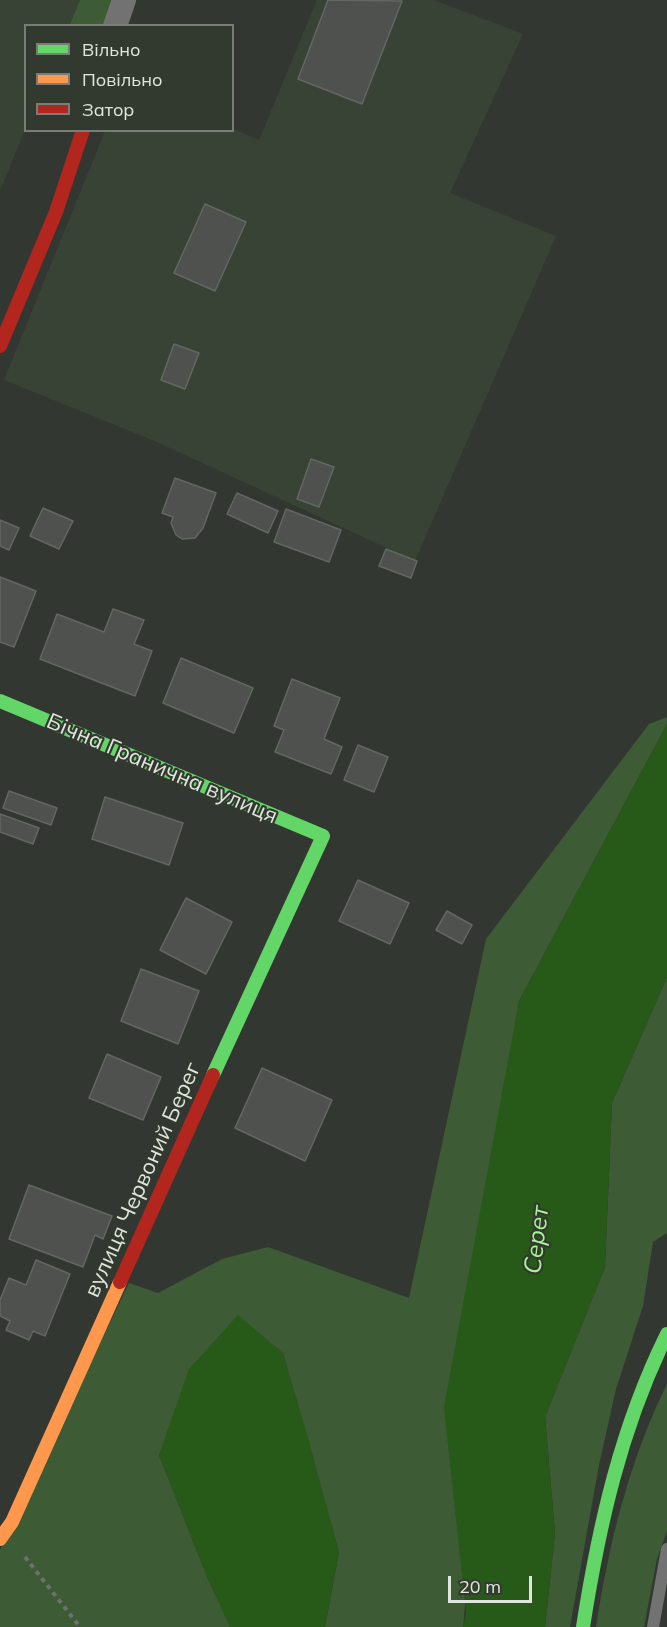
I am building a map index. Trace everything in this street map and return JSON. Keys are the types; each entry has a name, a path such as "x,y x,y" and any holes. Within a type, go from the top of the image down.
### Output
{"street":[{"path":"116,24 124,0"},
{"path":"0,346 56,212 82,132"},
{"name":"Бічна Гранична вулиця","path":"0,701 323,836"},
{"name":"вулиця Червоний Берег","path":"3,1536 323,836"},
{"path":"584,1627 599,1534 620,1448 644,1376 667,1334"}],"lane":[{"path":"652,1627 667,1550"}],"path":[{"path":"3,1536 80,1627"}],"shaded area":[{"path":"0,0 80,0 69,24 24,24 24,132 0,191"},
{"path":"80,0 117,0 108,24 70,24"},
{"path":"317,0 434,0 523,34 450,193 556,236 415,561 157,442 4,380 105,132 234,132 234,129 259,140"},
{"path":"667,717 667,724 519,1001 463,1627 325,1627 339,1552 283,1353 159,1455 208,1579 231,1627 0,1627 0,1550 129,1283 158,1293 222,1259 268,1247 409,1298 486,939 649,724"},
{"path":"667,977 667,1233 653,1242 643,1306 616,1389 599,1465 570,1627 545,1627 555,1533 545,1417 605,1267 612,1103"},
{"path":"667,1384 667,1531 657,1559 644,1627 596,1627 607,1564 622,1503 642,1443"}],"water":[{"name":"Серет","path":"667,724 667,977 612,1103 605,1267 545,1417 555,1533 545,1627 463,1627 466,1613 444,1407 519,1001"},
{"path":"238,1315 283,1353 308,1438 339,1552 325,1627 230,1627 208,1579 159,1455 189,1369"}],"building":[{"path":"328,0 402,1 362,104 298,79"},
{"path":"205,204 246,222 215,291 174,273"},
{"path":"174,344 199,353 185,389 161,380"},
{"path":"311,459 334,467 319,507 297,499"},
{"path":"175,478 216,493 203,528 195,538 182,539 176,535 171,523 173,517 162,513"},
{"path":"237,493 278,511 268,533 227,514"},
{"path":"43,508 73,521 59,549 30,536"},
{"path":"286,509 341,530 329,562 274,542"},
{"path":"0,520 19,528 9,550 0,546"},
{"path":"386,549 417,561 411,578 379,566"},
{"path":"0,577 36,591 14,647 0,642"},
{"path":"113,609 144,620 134,644 152,651 135,696 40,659 57,614 104,632"},
{"path":"181,658 253,688 234,733 163,703"},
{"path":"292,679 340,698 324,739 342,747 331,774 275,752 284,730 274,726"},
{"path":"358,745 388,757 374,792 344,780"},
{"path":"9,791 57,808 51,825 3,808"},
{"path":"105,797 183,823 169,865 92,839"},
{"path":"0,814 39,828 33,844 0,832"},
{"path":"358,880 409,903 390,944 339,921"},
{"path":"186,898 232,922 206,974 160,950"},
{"path":"447,911 472,925 462,944 436,930"},
{"path":"141,969 199,991 178,1044 121,1021"},
{"path":"107,1054 161,1077 143,1120 89,1098"},
{"path":"262,1068 332,1100 305,1161 235,1128"},
{"path":"29,1185 112,1216 103,1239 95,1235 83,1267 9,1239"},
{"path":"36,1260 70,1274 45,1336 33,1331 29,1340 6,1330 10,1321 0,1316 0,1300 9,1278 26,1285"}],"traffic: fast":[{"path":"0,701 323,836 213,1075"},
{"path":"583,1627 604,1514 624,1441 667,1334"}],"traffic: slow":[{"path":"0,1539 12,1522 120,1282"}],"traffic: jam":[{"path":"0,346 56,212 82,132"},
{"path":"120,1282 213,1075"}]}
